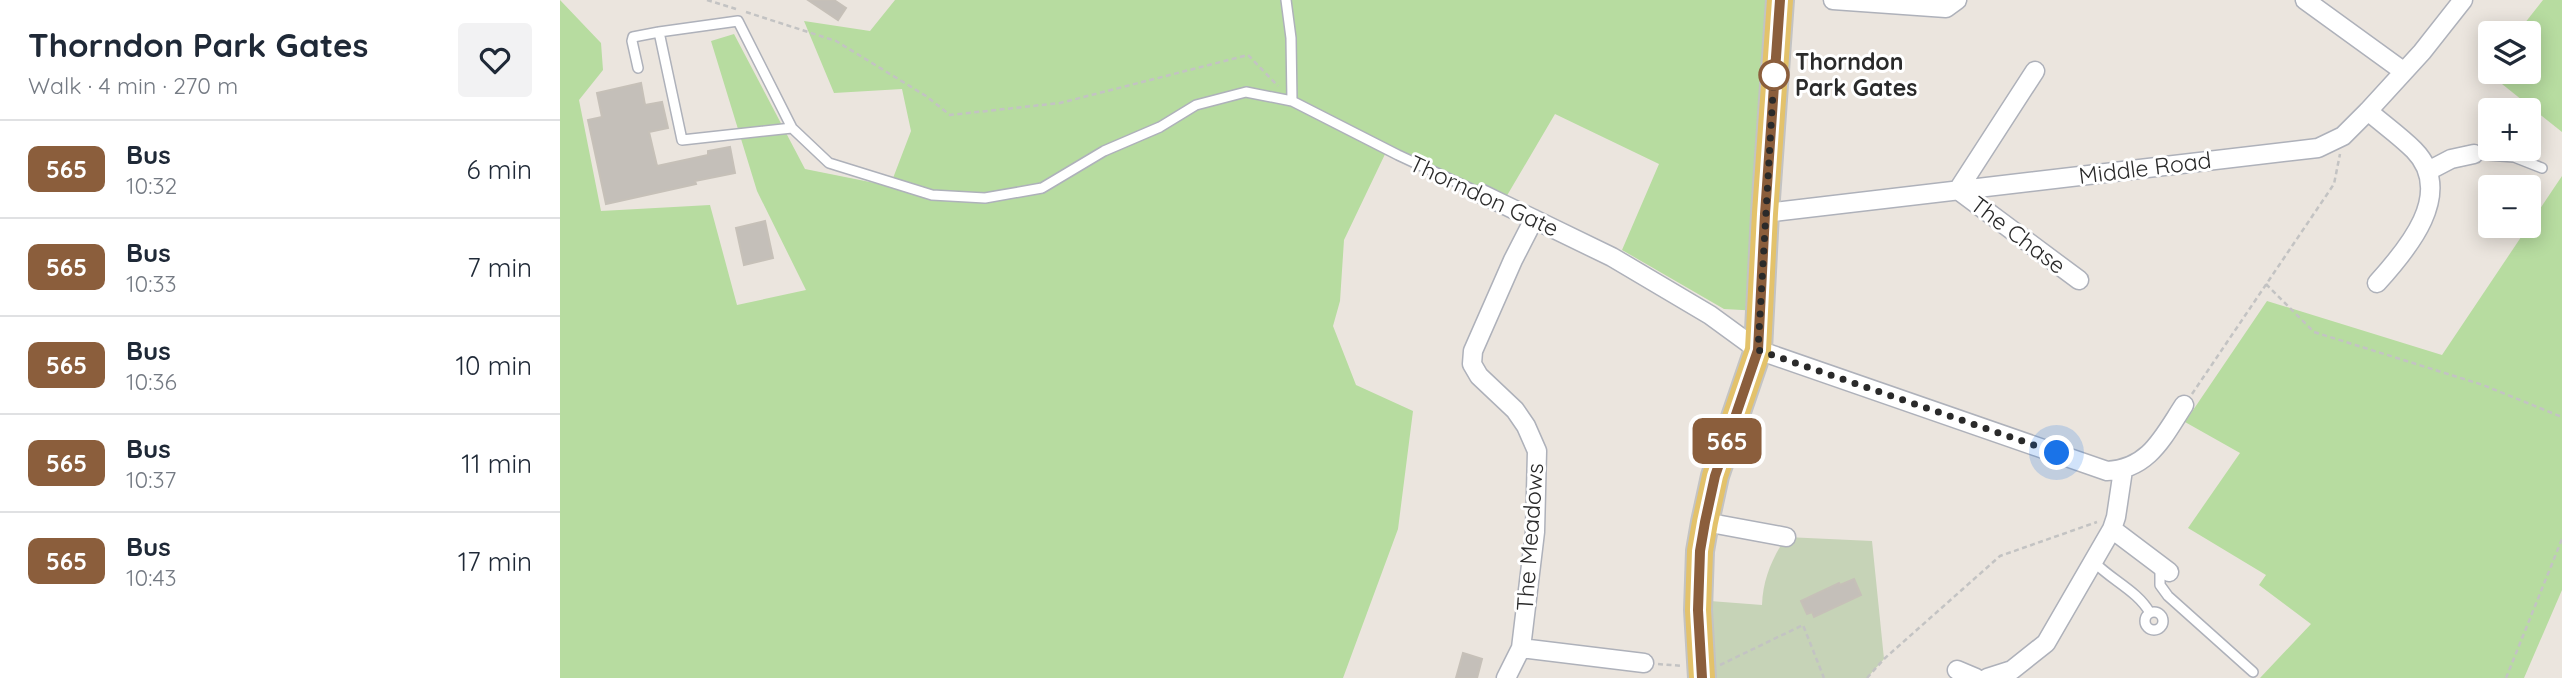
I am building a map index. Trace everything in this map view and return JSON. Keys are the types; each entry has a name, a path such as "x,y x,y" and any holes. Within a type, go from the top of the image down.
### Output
{"main road":[{"path":"1701,673 1698,610 1700,551 1705,522 1715,476 1758,350 1780,0"}],"street":[{"path":"1833,0 1946,8 1957,0"},
{"path":"2305,0 2403,71"},
{"name":"Middle Road","path":"1765,214 2318,148 2343,136 2368,111 2463,0"},
{"path":"1958,190 2035,71"},
{"path":"2368,111 2416,152 2428,172 2430,191 2427,213 2400,257 2377,283"},
{"path":"2428,172 2451,159 2474,154"},
{"name":"The Chase","path":"1958,190 2079,280"},
{"name":"Thorndon Gate","path":"1482,194 1612,257 1710,316 1758,350 2107,471 2123,470"},
{"name":"The Meadows","path":"1506,678 1521,648 1535,532 1537,451 1526,426 1515,410 1479,376 1472,364 1473,351 1534,219"},
{"path":"1710,316 1730,322 1760,315"},
{"path":"1987,678 2012,670 2046,643 2112,530 2123,470 2140,462 2156,447 2184,405"},
{"path":"1705,522 1786,537"},
{"path":"2112,530 2165,569"},
{"path":"1521,648 1644,663"},
{"path":"1957,670 1976,678"}],"lane":[{"path":"1286,0 1291,38 1292,101"},
{"name":"Thorndon Gate","path":"659,32 738,21 792,128 828,163 932,195 985,198 1042,188 1104,150 1160,127 1196,105 1247,92 1292,101 1482,194"},
{"path":"638,68 633,37 659,32 682,140 792,128"},
{"path":"2474,154 2514,157 2542,168"},
{"path":"2093,561 2110,578 2141,599 2150,613"},
{"path":"2165,569 2160,585 2168,596 2253,672"}],"path":[{"path":"707,0 836,41 926,96 950,115 1060,103 1248,55 1292,101"},
{"path":"2184,405 2334,184 2343,136"},
{"path":"2266,284 2314,332 2483,385 2562,417"},
{"path":"1867,678 1884,659 2000,556 2099,522 2112,530"},
{"path":"2506,678 2562,539"},
{"path":"1644,663 1701,673 1803,625 1824,678"}],"green space":[{"path":"560,0 601,43 603,70 579,100 601,211 710,205 737,305 806,290 757,191 711,41 734,34 805,169 890,186 911,131 902,89 834,93 804,21 870,31 895,0 1780,0 1760,311 1724,309 1622,250 1659,164 1555,114 1502,204 1387,150 1344,240 1340,301 1333,326 1356,385 1413,411 1398,529 1343,678 560,678"},
{"path":"2543,0 2562,0 2562,132 2541,115 2541,98 2520,98 2502,84 2541,84 2541,21 2526,21"},
{"path":"2562,176 2562,590 2524,678 2260,678 2311,624 2259,585 2266,575 2188,528 2240,453 2185,422 2267,301 2442,355 2520,238 2541,238 2541,207"},
{"path":"1786,537 1872,541 1884,659 1867,678 1715,678 1710,601 1762,605 1769,569"}],"building":[{"path":"808,0 834,0 846,8 838,20"},
{"path":"641,83 645,105 662,102 668,128 649,132 657,166 708,155 708,151 730,147 735,173 606,204 588,120 602,117 597,93"},
{"path":"765,221 773,258 744,265 736,228"},
{"path":"1854,579 1861,595 1814,617 1812,612 1807,614 1801,601"},
{"path":"1463,653 1482,659 1477,678 1456,678"}],"bus line":[{"name":"565","path":"1702,678 1698,610 1700,551 1715,476 1758,350 1780,0"}],"place":[{"name":"Thorndon Park Gates","path":"1774,75"}],"route":[{"path":"1774,75 1758,350 2057,453"}]}
